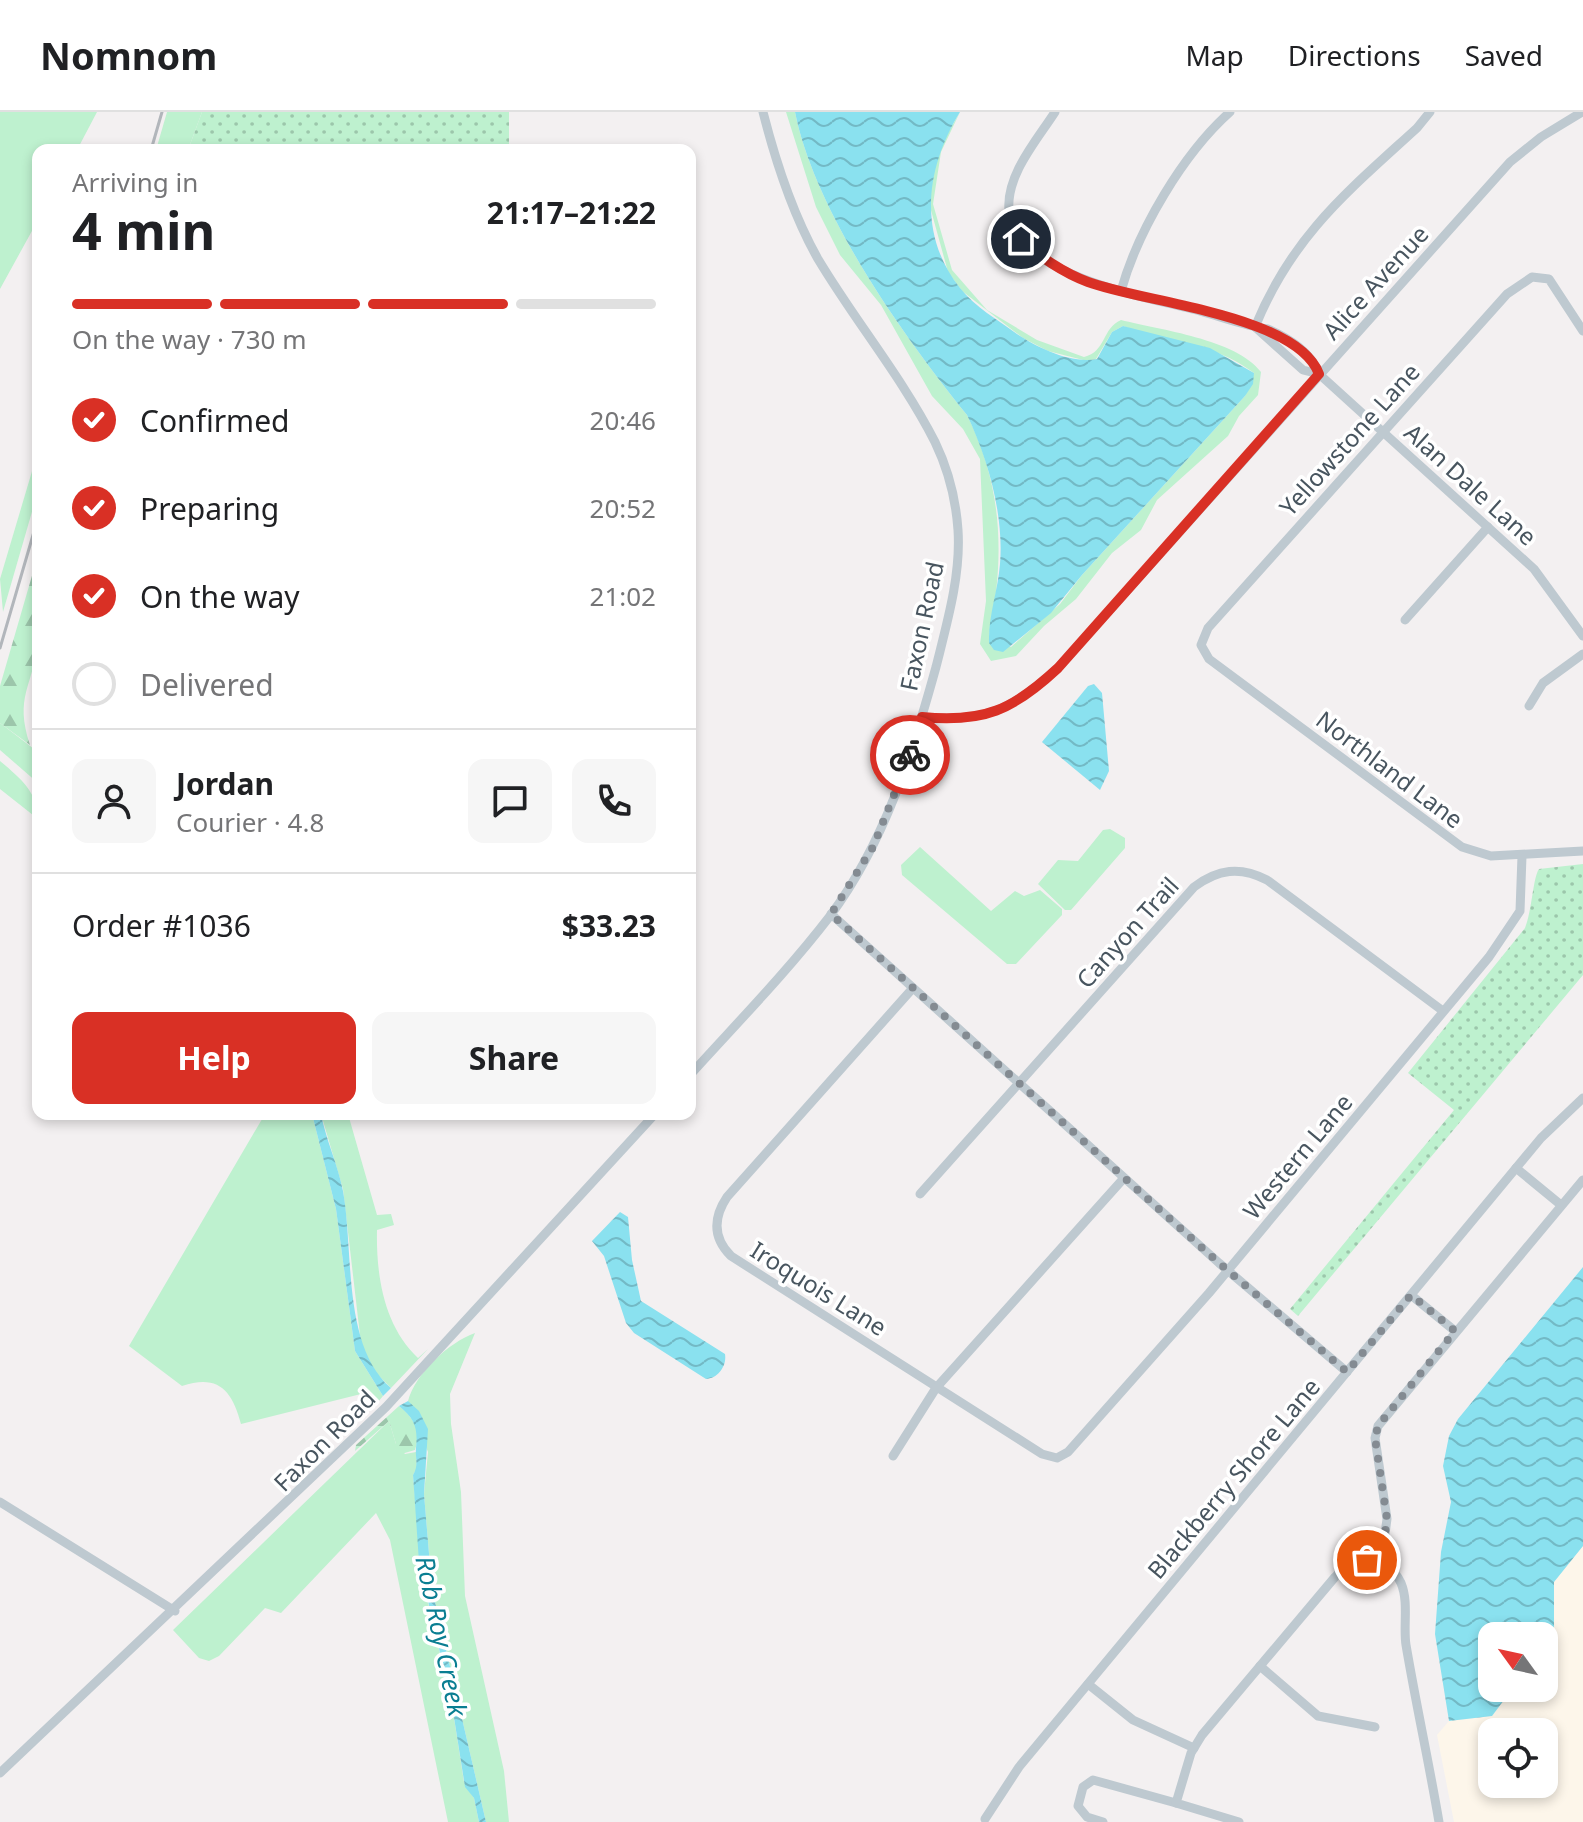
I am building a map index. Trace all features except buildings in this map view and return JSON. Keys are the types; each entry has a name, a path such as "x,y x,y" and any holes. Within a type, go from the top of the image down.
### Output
{"street":[{"name":"Faxon Road","path":"696,1068 831,914 873,847 903,778 922,717 956,576 958,531 952,490 936,446 910,396 818,258 775,159 763,112"},
{"name":"Alan Dale Lane","path":"1055,112 1011,186 1009,212 1013,226 1031,250 1070,273 1121,291 1268,329 1292,342 1313,359 1319,374 1542,577 1583,636"},
{"path":"1121,291 1133,251 1167,194 1197,146 1230,112"},
{"path":"1255,327 1271,293 1313,227 1430,112"},
{"name":"Alice Avenue","path":"922,717 961,721 994,712 1029,694 1058,668 1510,162 1541,137 1582,112"},
{"name":"Yellowstone Lane","path":"1201,645 1208,628 1494,306 1526,279 1541,276 1555,284 1583,331"},
{"name":"Alan Dale Lane","path":"1255,327 1303,370 1319,374"},
{"path":"1405,620 1488,527"},
{"name":"Northland Lane","path":"1201,645 1209,659 1462,847 1491,856 1583,851"},
{"path":"1529,706 1543,683 1583,654"},
{"name":"Western Lane","path":"1057,1458 1068,1452 1098,1420 1228,1271 1514,924 1523,897 1522,856"},
{"name":"Canyon Trail","path":"920,1194 1194,887 1217,873 1238,870 1267,880 1443,1011"},
{"path":"831,914 1228,1271 1347,1372"},
{"name":"Iroquois Lane","path":"913,988 727,1197 716,1230 731,1256 1042,1454 1057,1458"},
{"name":"Blackberry Shore Lane","path":"985,1819 1001,1789 1549,1128 1583,1098"},
{"name":"Faxon Road","path":"0,1773 175,1611 386,1407 649,1120"},
{"path":"1516,1168 1561,1205"},
{"path":"893,1456 936,1388 1124,1178"},
{"path":"1381,1563 1387,1533 1375,1438 1378,1426 1583,1180"},
{"path":"1411,1295 1455,1331"},
{"path":"0,1502 175,1611"},
{"path":"1176,1803 1194,1748 1338,1573 1360,1560 1381,1563 1401,1583 1405,1640 1439,1822"},
{"path":"1260,1666 1318,1716 1375,1727"},
{"path":"1088,1684 1133,1720 1194,1748"},
{"path":"1103,1822 1087,1817 1078,1806 1083,1787 1093,1780 1239,1822"}],"shaded area":[{"path":"1583,1546 1583,1822 1454,1822 1437,1735 1449,1721 1492,1716 1502,1702 1558,1702 1558,1622 1554,1622 1554,1582"}],"green space":[{"path":"0,112 97,112 80,144 32,144 32,231 0,289"},
{"path":"167,112 202,112 190,144 158,144"},
{"path":"202,112 509,112 509,144 190,144"},
{"path":"786,112 795,112 821,190 864,271 916,348 967,415 979,442 988,469 998,523 997,578 989,635 1011,647 1060,604 1082,575 1245,396 1254,373 1206,349 1123,326 1112,332 1096,359 1087,361 1048,351 1023,338 962,291 948,272 929,203 937,152 960,112 941,152 933,204 952,270 987,310 1037,340 1084,357 1096,350 1110,328 1121,320 1216,344 1234,351 1261,372 1258,395 1239,416 1228,436 1157,500 1141,530 1112,553 1076,599 1044,626 1016,656 991,661 980,644 986,601 980,459 963,429 932,396 881,305 840,255 816,207"},
{"path":"32,471 32,512 3,612 0,579"},
{"path":"32,576 32,671 24,703 30,745 0,723 0,686"},
{"path":"0,723 32,747 32,778 0,750"},
{"path":"0,761 31,793 32,814 0,789"},
{"path":"1110,829 1125,838 1125,848 1071,910 1065,910 1038,884 1058,860 1078,861 1103,830"},
{"path":"920,847 991,911 1015,891 1024,896 1040,890 1062,909 1062,915 1016,964 1007,964 902,875 901,865"},
{"path":"1583,864 1583,975 1298,1316 1290,1309 1454,1110 1408,1073 1525,928 1539,869"},
{"path":"261,1120 314,1120 336,1209 355,1351 383,1396 371,1410 361,1394 241,1424 233,1402 222,1388 205,1382 182,1386 129,1346"},
{"path":"323,1120 350,1120 377,1215 391,1214 394,1225 377,1230 378,1265 384,1299 406,1345 418,1358 428,1349 391,1388 371,1368 361,1344 343,1189"},
{"path":"475,1333 450,1394 451,1424 461,1492 465,1596 504,1771 509,1822 486,1822 432,1589 424,1494 428,1452 408,1401 418,1380 434,1360"},
{"path":"399,1406 415,1425 418,1437 415,1450 391,1457 396,1444 389,1421 355,1451 356,1445"},
{"path":"389,1421 396,1444 405,1454 416,1452 417,1468 413,1475 422,1577 452,1705 464,1782 474,1798 479,1822 448,1822 390,1540 376,1513 281,1613 265,1608 219,1656 209,1661 199,1658 173,1630"}],"water":[{"path":"795,112 960,112 948,133 934,178 932,223 937,245 946,267 966,295 1025,339 1066,357 1097,359 1112,332 1123,326 1210,348 1254,373 1253,384 1245,396 1051,613 1003,652 994,650 989,643 1001,545 997,507 982,450 967,415 890,311 841,231 821,190"},
{"path":"1094,684 1102,693 1109,771 1100,790 1042,742 1088,686"},
{"path":"314,1120 323,1120 341,1181 357,1323 364,1348 375,1370 391,1388 383,1396 355,1351 336,1209"},
{"path":"620,1212 628,1217 632,1260 641,1301 725,1354 723,1367 718,1374 706,1379 634,1333 626,1323 604,1256 592,1241"},
{"path":"1583,1267 1583,1546 1554,1582 1554,1622 1478,1622 1478,1702 1502,1702 1492,1716 1449,1721 1435,1634 1441,1552 1451,1502 1443,1466 1449,1436 1458,1419"},
{"name":"Rob Roy Creek","path":"408,1401 419,1411 428,1429 424,1494 432,1589 486,1822 479,1822 474,1798 465,1787 452,1705 419,1562 413,1475 416,1435 412,1420 399,1406"}],"railway":[{"path":"153,144 162,112"},
{"path":"0,648 32,539"}],"way so far":[{"path":"910,755 873,847 831,914 1219,1263 1347,1372 1411,1295 1455,1331 1378,1426 1375,1438 1387,1533 1381,1563 1367,1560"}],"route":[{"path":"910,755 922,717 961,721 994,712 1029,694 1058,668 1319,374 1313,359 1292,342 1268,329 1085,281 1031,250 1021,239"}]}
